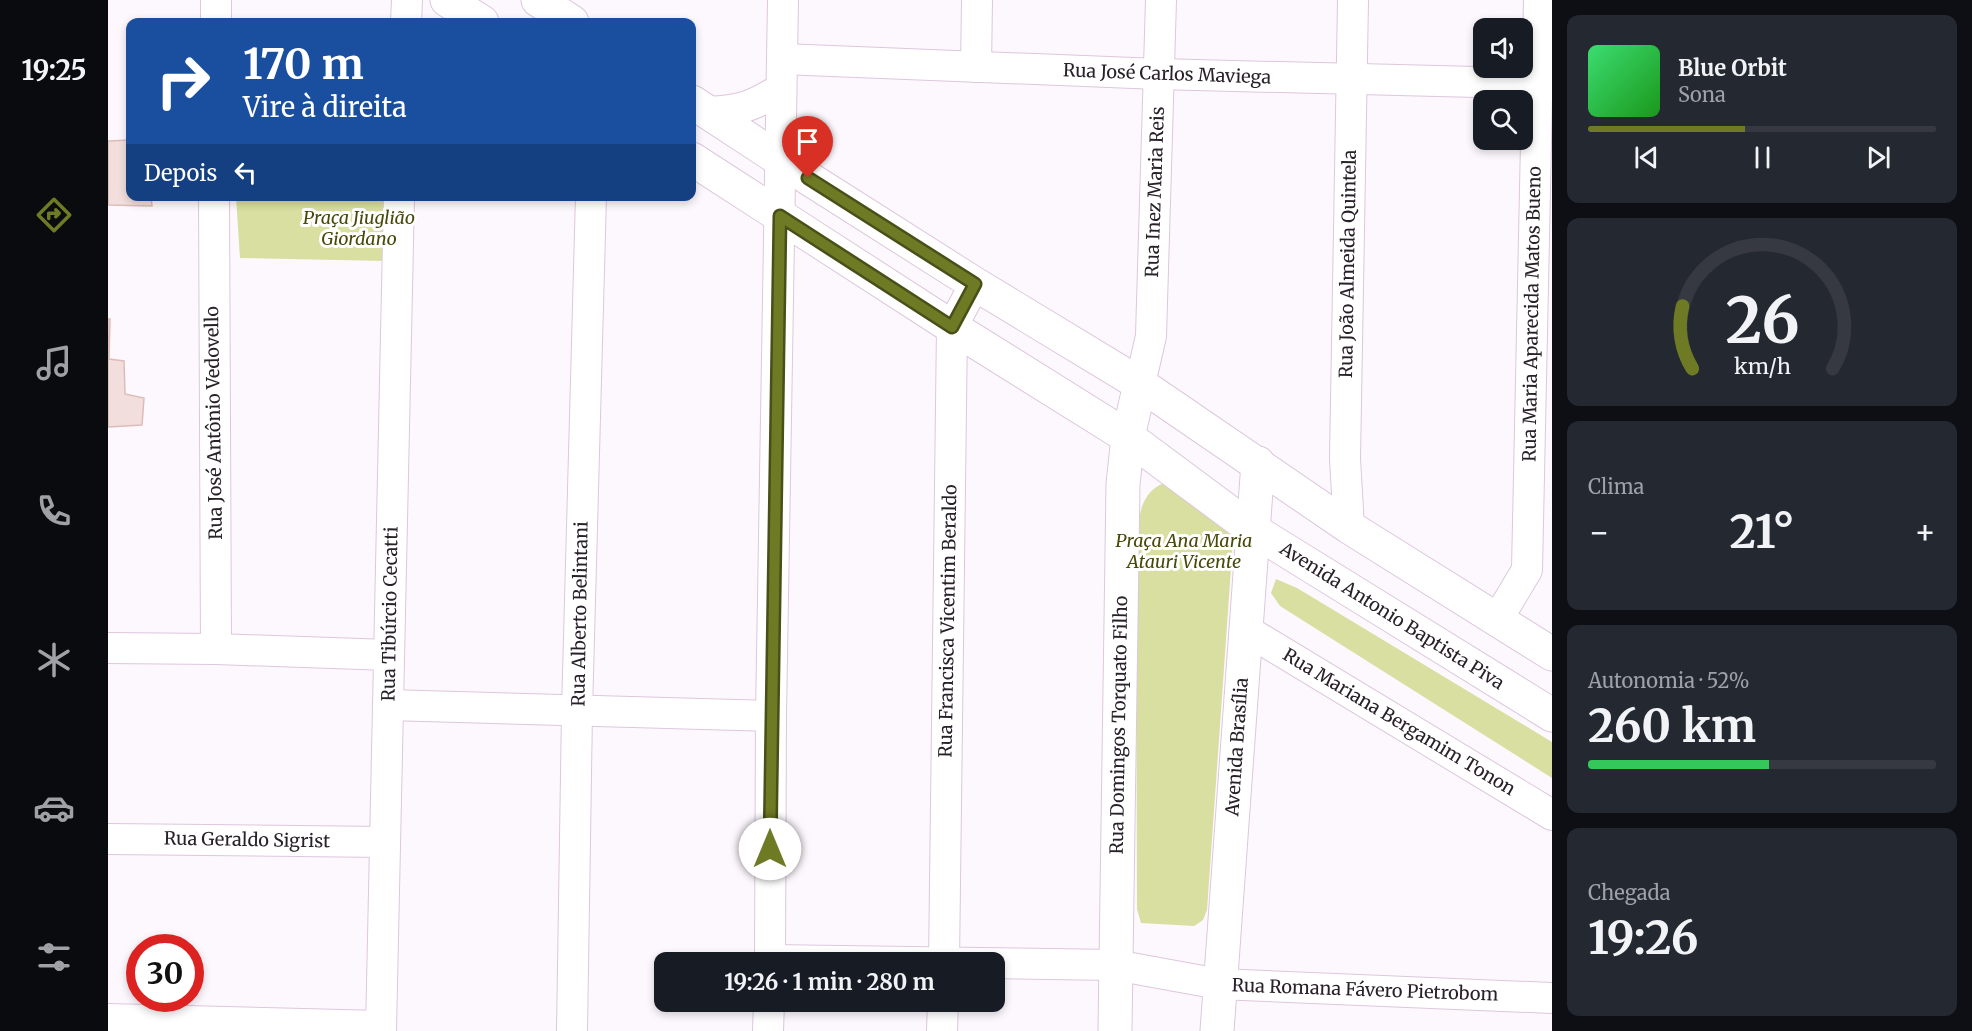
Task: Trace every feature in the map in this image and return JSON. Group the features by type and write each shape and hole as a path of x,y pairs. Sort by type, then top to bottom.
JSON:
{"main road":[{"path":"447,0 476,18"},
{"path":"538,0 566,18"},
{"path":"700,107 975,284 1140,384 1349,527 1552,654"},
{"name":"Avenida Antonio Baptista Piva","path":"696,162 952,327 1128,437 1253,530 1552,715"},
{"name":"Rua Domingos Torquato Filho","path":"1115,1031 1114,965 1124,484 1128,437 1140,384"},
{"name":"Avenida Brasília","path":"1217,1031 1258,463"}],"street":[{"path":"216,0 216,18"},
{"path":"406,18 407,0"},
{"path":"770,952 771,716 783,0"},
{"path":"976,67 977,0"},
{"name":"Rua Inez Maria Reis","path":"1140,384 1151,336 1161,0"},
{"name":"Rua João Almeida Quintela","path":"1349,527 1345,459 1353,0"},
{"name":"Rua Maria Aparecida Matos Bueno","path":"1497,620 1527,570 1544,84 1539,0"},
{"name":"Rua José Carlos Maviega","path":"782,59 1158,74 1544,84"},
{"path":"700,107 738,110 757,104 780,89"},
{"name":"Rua José Antônio Vedovello","path":"214,201 216,649"},
{"name":"Rua Tibúrcio Cecatti","path":"381,1029 399,201"},
{"name":"Rua Alberto Belintani","path":"572,1031 577,711 591,201"},
{"name":"Rua Francisca Vicentim Beraldo","path":"944,952 952,327 975,284"},
{"name":"Rua Mariana Bergamim Tonon","path":"1246,630 1552,815"},
{"path":"108,648 216,649 389,656"},
{"path":"388,705 771,716"},
{"name":"Rua Geraldo Sigrist","path":"108,839 385,842"},
{"name":"Rua Romana Fávero Pietrobom","path":"1005,963 1114,965 1219,984 1552,998"},
{"path":"768,1031 769,1012"},
{"path":"942,1031 943,1012"},
{"path":"108,1019 381,1029"}],"green space":[{"name":"Praça Jiuglião Giordano","path":"236,201 394,201 386,261 240,258"},
{"name":"Praça Ana Maria Atauri Vicente","path":"1172,481 1233,532 1207,910 1203,920 1194,926 1141,923 1137,909 1136,543 1140,513 1147,496 1161,484"},
{"path":"1276,579 1297,588 1552,742 1552,778 1280,606 1271,593"}],"building":[{"path":"126,140 126,201 152,201 152,206 108,205 108,141"},
{"path":"108,319 110,319 109,359 124,361 125,394 144,398 142,425 108,427"}],"route":[{"path":"770,849 780,216 952,327 975,284 808,178"}]}
